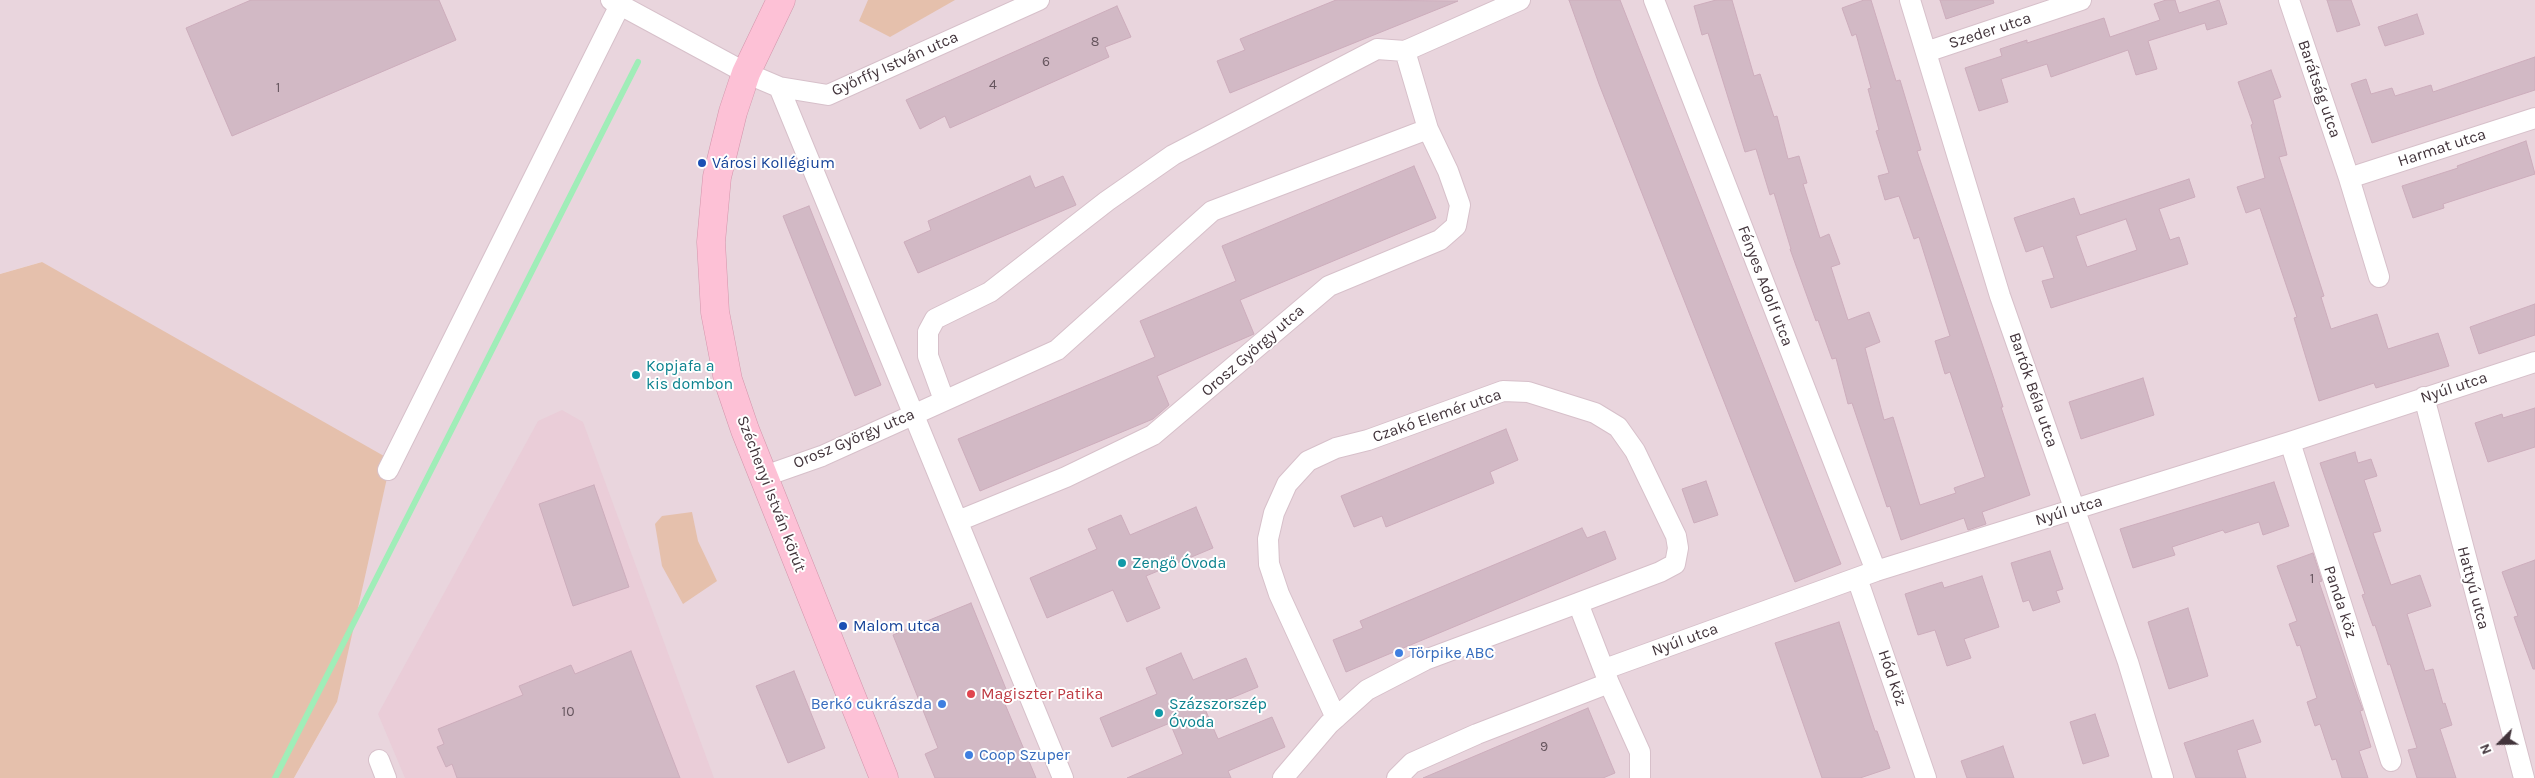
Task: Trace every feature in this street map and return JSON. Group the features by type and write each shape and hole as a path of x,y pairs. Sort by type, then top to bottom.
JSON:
{"street":[{"name":"Széchenyi István körút","path":"781,0 746,73 733,112 717,177 711,242 715,312 728,380 762,477 884,778"},
{"name":"Győrffy István utca","path":"616,2 746,73 779,87 828,96 1039,0"},
{"path":"944,400 928,356 928,332 935,319 990,292 1107,201 1173,155 1377,49 1405,51 1520,0"},
{"name":"Fényes Adolf utca","path":"1654,0 1876,571"},
{"name":"Bartók Béla utca","path":"1910,0 2000,296 2128,662 2163,778"},
{"name":"Szeder utca","path":"1926,52 2082,0"},
{"name":"Barátság utca","path":"2289,0 2349,178 2379,276"},
{"path":"388,470 616,2"},
{"name":"Orosz György utca","path":"958,521 1066,477 1153,435 1329,286 1440,240 1456,226 1460,205 1448,171 1428,129 1405,51"},
{"path":"779,87 1063,778"},
{"name":"Harmat utca","path":"2349,178 2535,118"},
{"name":"Orosz György utca","path":"762,477 822,456 1057,350 1212,211 1428,129"},
{"name":"Nyúl utca","path":"1607,676 1876,571 2290,442 2535,362"},
{"name":"Czakó Elemér utca","path":"1283,778 1336,718 1367,690 1425,660 1660,572 1675,564 1678,548 1676,536 1635,451 1618,428 1595,413 1528,392 1502,391 1368,440 1336,448 1308,461 1287,484 1274,513 1268,539 1269,564 1279,594 1336,718"},
{"name":"Hattyú utca","path":"2424,397 2524,778"},
{"name":"Panda köz","path":"2290,442 2391,761"},
{"name":"Hód köz","path":"1857,578 1926,778"},
{"path":"1578,603 1640,752 1640,778"},
{"path":"1397,778 1412,763 1607,676"}],"shaded area":[{"path":"0,0 2535,0 2535,778 294,778 337,702 42,262 0,274"},
{"path":"868,0 955,0 890,37 859,21"},
{"path":"42,262 391,460 337,702 294,778 0,778 0,274"},
{"path":"562,410 583,422 714,778 405,778 378,714 538,421"},
{"path":"692,512 698,541 717,581 683,604 662,566 655,524 662,516"}],"building":[{"path":"251,0 439,0 456,40 232,136 186,28"},
{"path":"1336,0 1458,1 1230,93 1217,61 1245,50 1240,39"},
{"path":"1569,0 1620,0 1841,564 1795,582 1599,84"},
{"path":"1716,0 1732,0 1754,76 1760,74 1774,117 1777,116 1788,159 1799,156 1807,183 1803,184 1820,238 1829,234 1840,264 1831,267 1848,320 1869,312 1880,342 1865,348 1884,420 1893,417 1920,505 1956,493 1954,488 1985,477 1950,372 1945,374 1935,341 1950,336 1919,237 1914,239 1899,196 1885,200 1878,176 1889,173 1876,131 1879,130 1868,89 1871,88 1856,34 1852,36 1842,8 1864,0 1871,0 1896,81 1900,80 1921,150 1917,151 1996,385 2003,407 2001,407 2030,495 1982,512 1986,524 1968,530 1964,518 1901,540 1890,506 1887,507 1852,403 1848,404 1836,358 1832,359 1818,320 1816,321 1790,249 1774,193 1770,195 1756,149 1745,152 1708,33 1702,35 1694,6"},
{"path":"1940,0 1993,0 1994,3 1946,19"},
{"path":"2166,0 2175,0 2179,13 2219,0 2227,24 2207,30 2205,23 2148,41 2157,69 2136,75 2128,50 2051,77 2047,64 2001,79 2008,102 1979,111 1965,68 2002,56 2000,49 2027,40 2027,43 2104,18 2110,37 2160,20 2154,4"},
{"path":"2327,0 2351,0 2360,25 2337,32"},
{"path":"1117,6 1131,37 1105,47 1109,57 950,128 945,116 920,129 906,100"},
{"path":"2417,14 2424,34 2385,46 2378,27"},
{"path":"2535,57 2535,90 2372,143 2351,84 2366,79 2371,94 2392,88 2395,96 2431,85 2433,92"},
{"path":"2271,70 2281,97 2273,100 2287,155 2279,157 2324,296 2321,297 2331,329 2377,314 2388,349 2438,333 2449,366 2376,388 2374,383 2319,401 2294,318 2297,317 2260,208 2246,213 2237,187 2265,178 2251,125 2253,124 2238,82"},
{"path":"2526,141 2535,174 2443,204 2444,208 2413,218 2402,186 2458,168 2457,166"},
{"path":"1414,166 1436,218 1240,300 1254,334 1157,376 1169,405 1153,419 980,491 958,439 1155,357 1140,321 1236,281 1222,246"},
{"path":"1030,176 1035,188 1063,176 1076,205 918,273 904,242 931,230 928,221"},
{"path":"2189,179 2195,197 2159,209 2170,240 2179,237 2188,264 2051,308 2042,281 2054,278 2043,246 2026,252 2014,218 2074,198 2080,215","holes":["2126,219 2137,250 2087,267 2076,236"]},
{"path":"809,206 881,385 855,396 783,216"},
{"path":"2535,304 2535,335 2479,354 2470,327"},
{"path":"2143,378 2154,415 2081,439 2069,402"},
{"path":"2535,408 2535,447 2488,462 2475,423 2502,414 2503,418"},
{"path":"1506,429 1518,460 1490,472 1494,483 1386,527 1382,516 1354,527 1341,496"},
{"path":"2355,452 2358,463 2371,459 2377,476 2364,480 2381,531 2373,533 2391,585 2420,575 2431,606 2407,614 2425,671 2433,669 2443,704 2445,703 2452,725 2440,729 2456,778 2417,778 2408,750 2417,748 2390,664 2388,665 2375,625 2373,626 2362,595 2365,594 2320,463"},
{"path":"1706,481 1718,515 1694,523 1682,489"},
{"path":"2274,482 2289,526 2263,535 2259,522 2225,533 2223,530 2172,547 2175,555 2133,568 2120,529"},
{"path":"594,485 629,587 573,606 539,504"},
{"name":"Zengő Óvoda","path":"1196,507 1213,548 1146,576 1160,608 1127,622 1113,590 1047,618 1030,578 1097,549 1088,529 1121,515 1130,535"},
{"path":"1582,528 1587,538 1605,531 1616,559 1346,672 1333,640 1363,628 1360,621"},
{"path":"2050,551 2063,589 2056,591 2060,602 2033,611 2029,600 2023,602 2011,563"},
{"path":"2313,553 2322,581 2319,582 2363,710 2360,711 2371,747 2359,751 2368,778 2342,778 2336,759 2332,760 2320,724 2315,726 2307,702 2317,698 2300,645 2297,646 2289,624 2297,621 2277,566"},
{"path":"2535,560 2535,669 2533,669 2514,617 2518,616 2502,572"},
{"path":"1982,576 1999,627 1964,639 1971,658 1947,666 1935,630 1918,635 1905,594 1942,582 1944,588"},
{"path":"971,603 1008,694 1002,697 1036,778 935,778 925,754 938,748 893,635"},
{"path":"2188,608 2208,676 2169,689 2148,622"},
{"path":"1839,622 1875,731 1877,731 1890,768 1860,778 1822,778 1775,643"},
{"path":"631,651 680,778 457,778 452,764 446,767 437,747 444,744 438,729 523,695 519,686 571,665 575,674"},
{"name":"Százszorszép Óvoda","path":"1181,653 1193,680 1246,658 1258,687 1205,709 1218,739 1272,717 1285,747 1228,771 1231,778 1127,778 1183,754 1170,723 1112,747 1100,718 1157,694 1146,668"},
{"path":"794,671 825,748 788,763 756,686"},
{"path":"1588,708 1615,773 1603,778 1423,778"},
{"path":"2095,714 2109,756 2083,764 2070,722"},
{"path":"2253,720 2261,742 2237,750 2246,778 2196,778 2184,743"},
{"path":"2003,746 2014,778 1967,778 1961,761"}],"waterway":[{"path":"275,778 638,62"}],"place":[{"name":"Városi Kollégium","path":"702,163"},
{"name":"Kopjafa a kis dombon","path":"636,375"},
{"name":"Zengő Óvoda","path":"1122,563"},
{"name":"Malom utca","path":"843,626"},
{"name":"Törpike ABC","path":"1399,653"},
{"name":"Magiszter Patika","path":"971,694"},
{"name":"Berkó cukrászda","path":"942,704"},
{"name":"Százszorszép Óvoda","path":"1159,713"},
{"name":"Coop Szuper","path":"969,755"}]}
